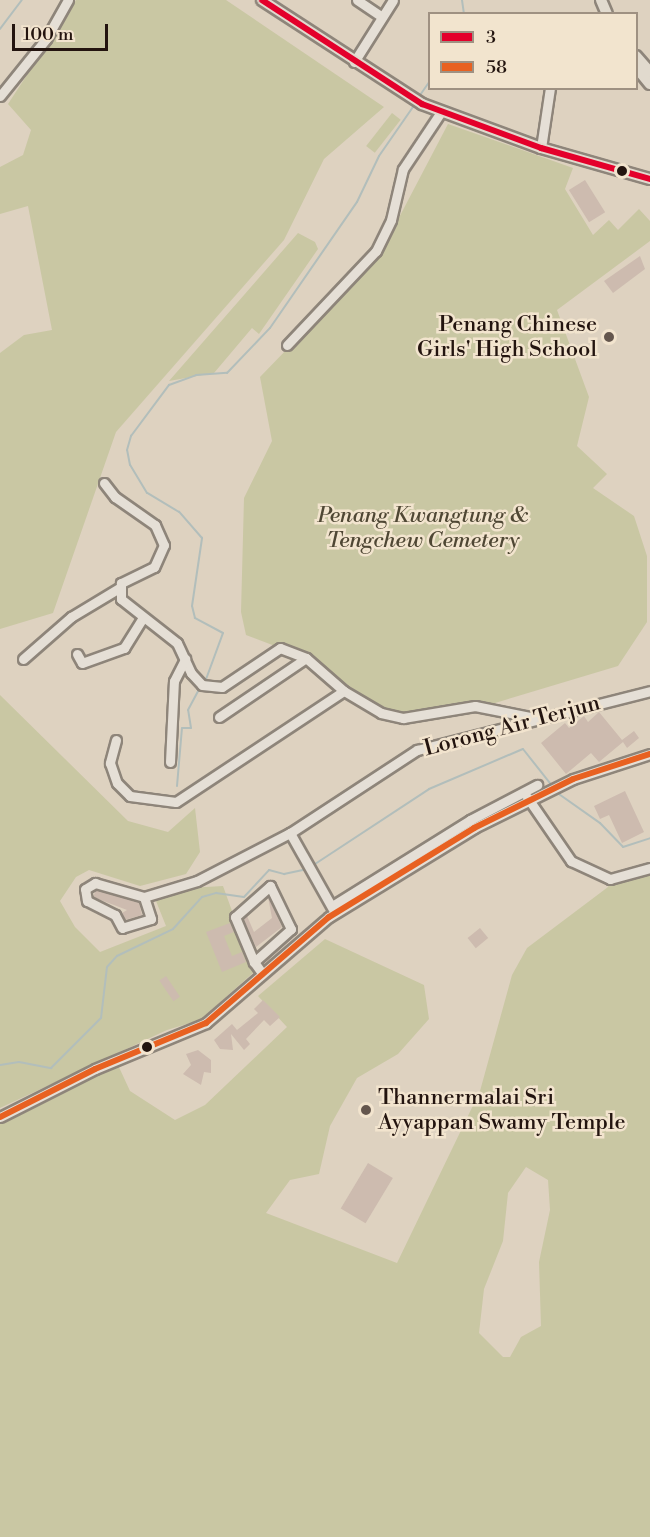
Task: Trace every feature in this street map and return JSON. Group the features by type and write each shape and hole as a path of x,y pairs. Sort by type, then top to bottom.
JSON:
{"main road":[{"path":"262,0 417,101 541,148 650,179"},
{"path":"638,58 650,72"},
{"path":"638,69 650,84"},
{"path":"635,176 650,171"}],"street":[{"path":"0,96 46,39 68,0"},
{"path":"357,0 382,17"},
{"path":"354,62 393,0"},
{"path":"541,148 550,90"},
{"path":"287,345 376,251 391,220 403,170 441,112"},
{"path":"23,659 71,617 108,598 129,576 154,567 164,545 155,525 115,497 104,483"},
{"path":"119,588 121,599"},
{"path":"108,598 121,599 177,643 200,684 222,687 280,648 306,658 344,691 381,712 403,718 475,706 535,718"},
{"path":"76,654 82,663 124,648 143,617"},
{"path":"219,717 306,658"},
{"path":"170,762 174,681 184,659"},
{"path":"116,740 110,763 117,783 130,796 176,802 344,691"},
{"name":"Lorong Air Terjun","path":"144,897 197,881 290,833 417,750 535,718 650,691"},
{"path":"526,796 550,790 561,784 650,754"},
{"path":"0,1118 95,1069 206,1023 334,909 526,796 537,785"},
{"path":"526,796 571,861 610,879 650,868"},
{"path":"290,833 334,909"},
{"path":"95,883 144,897 152,917 127,930 115,915 88,904 85,894 87,886 95,883"},
{"path":"254,963 291,930 270,886 234,919 254,963 262,973"}],"green space":[{"path":"76,0 226,0 384,107 324,159 284,240 116,432 53,613 0,629 0,353 24,335 52,330 28,206 0,214 0,167 23,155 31,130 8,104"},
{"path":"392,113 401,120 375,153 366,146"},
{"name":"Penang Kwangtung & Tengchew Cemetery","path":"448,124 573,168 565,189 593,235 609,220 618,230 639,209 650,221 650,241 557,310 589,397 577,446 607,474 593,488 634,516 647,556 647,622 618,666 495,703 414,716 385,715 348,695 309,659 246,635 241,612 244,498 272,441 260,377 381,252"},
{"path":"298,233 315,242 318,249 259,334 252,328 214,373 169,381"},
{"path":"0,695 128,821 168,832 195,808 200,852 186,874 140,886 89,870 76,877 60,901 75,927 100,952 166,926 154,896 189,888 223,886 254,972 200,1020 167,1030 0,1108"},
{"path":"650,862 650,1537 0,1537 0,1123 118,1065 130,1091 175,1120 205,1105 287,1027 258,996 325,939 424,985 429,1019 398,1054 357,1078 330,1126 319,1174 290,1180 266,1213 397,1263 480,1091 512,975 527,948 608,887 611,873","holes":["526,1167 548,1180 550,1210 539,1262 541,1326 521,1337 510,1357 503,1357 479,1333 484,1289 503,1241 508,1193"]}],"building":[{"path":"585,180 605,212 589,222 569,190"},
{"path":"640,256 645,269 613,293 604,281"},
{"path":"599,712 622,740 634,731 639,738 627,748 623,742 599,762 591,753 566,774 541,743 565,723 569,728 584,716 588,722"},
{"path":"625,791 644,832 622,843 609,815 600,819 594,806"},
{"path":"96,890 139,903 142,915 125,920 122,913 127,910 93,897"},
{"path":"268,897 282,927 256,947 243,919 247,916 254,932 272,918"},
{"path":"230,923 234,932 224,936 232,956 242,952 246,962 222,972 206,932"},
{"path":"480,928 488,938 476,948 468,938"},
{"path":"166,976 180,997 173,1001 159,980"},
{"path":"263,1000 280,1017 270,1026 264,1020 246,1039 250,1044 244,1050 231,1034 233,1050 220,1049 214,1040 232,1024 237,1030 258,1013 254,1009"},
{"path":"198,1050 211,1060 211,1073 204,1072 201,1085 183,1074 191,1065 186,1054"},
{"path":"368,1163 393,1178 366,1223 341,1208"}],"waterway":[{"path":"0,29 22,0"},
{"path":"462,0 464,12"},
{"path":"418,98 428,84"},
{"path":"205,682 223,633 195,618 192,606 202,538 179,512 147,493 130,465 127,450 131,436 169,385 196,375 227,373 270,328 357,202 379,156 415,104"},
{"path":"177,786 182,728 191,728 188,710 201,686"},
{"path":"312,866 429,789 523,749 553,787"},
{"path":"556,792 600,823 623,847 650,838"},
{"path":"0,1065 19,1062 51,1068 101,1018 107,967 117,956 173,929 202,897 216,893 244,897 269,870 284,874 307,869"}],"transit line":[{"name":"3","path":"262,0 422,104 541,148 650,179"},
{"name":"58","path":"0,1117 95,1069 206,1023 329,917 474,828 573,779 650,754"}],"place":[{"name":"Penang Chinese Girls' High School","path":"609,337"},
{"name":"Thannermalai Sri Ayyappan Swamy Temple","path":"366,1110"}]}
